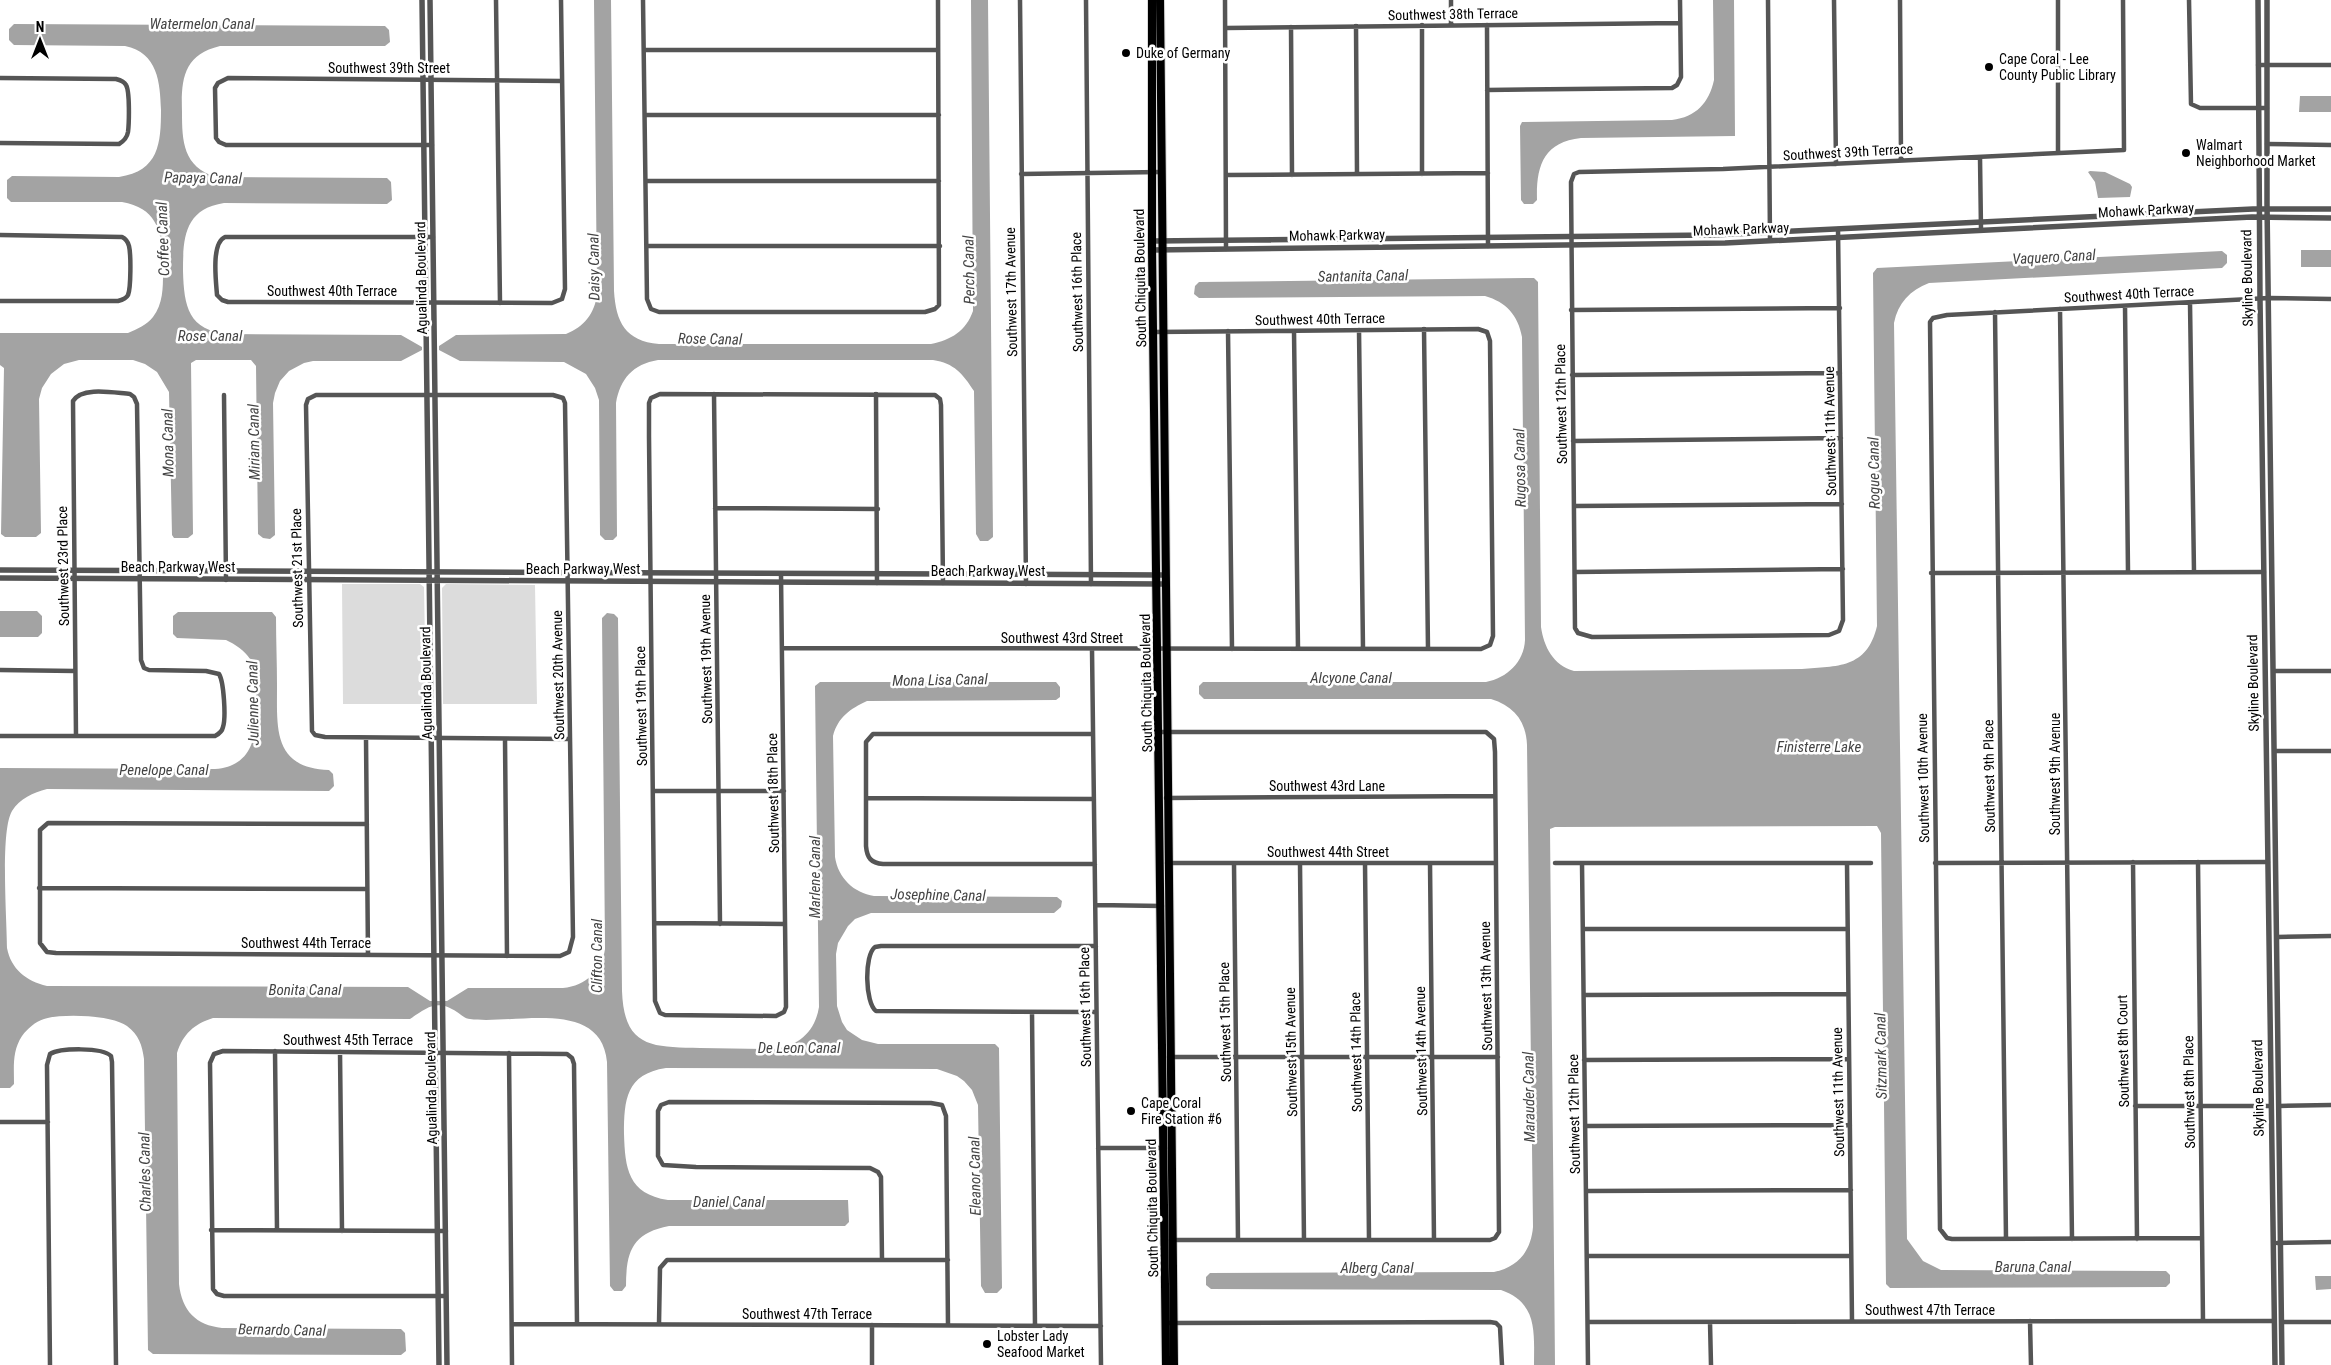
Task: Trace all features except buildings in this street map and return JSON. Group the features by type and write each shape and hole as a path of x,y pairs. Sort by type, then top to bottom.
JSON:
{"main road":[{"name":"South Chiquita Boulevard","path":"1152,0 1153,332 1161,580 1163,732 1160,798 1165,863"},
{"name":"South Chiquita Boulevard","path":"1160,0 1161,580"},
{"name":"South Chiquita Boulevard","path":"1163,732 1168,798 1165,906 1168,1148 1173,1240 1174,1365"},
{"name":"South Chiquita Boulevard","path":"1166,1365 1165,1240 1168,1148"}],"street":[{"name":"Agualinda Boulevard","path":"422,0 439,1365"},
{"name":"Agualinda Boulevard","path":"430,0 447,1365"},
{"path":"496,0 500,303"},
{"path":"561,0 562,81"},
{"path":"643,0 647,299 651,309 660,312 925,312 935,310 939,305 940,246 938,0"},
{"name":"Southwest 17th Avenue","path":"1020,0 1026,584"},
{"name":"Southwest 16th Place","path":"1086,0 1091,584"},
{"path":"1225,0 1226,249"},
{"path":"1451,0 1451,25"},
{"path":"1487,90 1667,88 1676,85 1681,77 1680,0"},
{"path":"1768,0 1770,240"},
{"path":"1834,0 1836,164"},
{"path":"1900,0 1901,160"},
{"path":"2058,0 2058,153"},
{"name":"Southwest 39th Terrace","path":"1574,174 1578,172 1770,167 2124,150 2123,0"},
{"path":"2189,0 2191,104 2200,108 2267,108"},
{"name":"Skyline Boulevard","path":"2258,0 2270,1106 2275,1365"},
{"name":"Skyline Boulevard","path":"2267,0 2267,144 2282,1365"},
{"name":"Southwest 38th Terrace","path":"1226,28 1680,23"},
{"path":"1487,25 1488,246"},
{"path":"1356,26 1357,174"},
{"path":"1422,26 1422,174"},
{"path":"1291,27 1292,175"},
{"path":"644,50 938,50"},
{"path":"2258,65 2331,64"},
{"path":"0,78 116,78 122,81 128,89 128,133 124,141 119,144 0,143"},
{"name":"Southwest 39th Street","path":"424,145 226,145 219,142 214,131 214,94 218,83 228,78 562,81"},
{"name":"Southwest 40th Terrace","path":"425,237 238,236 220,239 216,247 217,295 222,300 228,302 552,303 562,299 565,290 562,81"},
{"path":"645,115 939,115"},
{"path":"2267,144 2331,145"},
{"path":"424,145 432,145"},
{"path":"1980,157 1981,230"},
{"path":"1021,174 1161,172"},
{"path":"1226,175 1488,173"},
{"name":"Southwest 12th Place","path":"1574,174 1571,182 1570,245 1575,628 1578,634"},
{"path":"646,181 939,180"},
{"name":"Mohawk Parkway","path":"1152,241 1712,235 2259,208 2331,209"},
{"name":"Mohawk Parkway","path":"1152,250 1570,245 1770,240 2259,217 2331,218"},
{"name":"Southwest 11th Avenue","path":"1578,634 1592,638 1829,635 1839,631 1843,620 1843,569 1838,228"},
{"path":"0,235 122,237 130,247 129,294 125,299 118,301 0,300"},
{"path":"425,237 433,237"},
{"path":"647,246 940,246"},
{"name":"Southwest 40th Terrace","path":"1930,322 1933,318 1947,315 1995,312 2260,298 2331,299"},
{"path":"2190,303 2194,572"},
{"path":"2125,306 2128,572"},
{"path":"1571,310 1840,308"},
{"name":"Southwest 9th Avenue","path":"2060,309 2072,1239"},
{"name":"Southwest 9th Place","path":"1995,312 2006,1239"},
{"name":"Southwest 10th Avenue","path":"1930,322 1931,573 1939,1212 1942,1234 1947,1238 2006,1239"},
{"path":"1424,329 1428,649"},
{"name":"Southwest 40th Terrace","path":"1153,332 1424,329 1478,329 1487,332 1490,342 1493,636 1490,646"},
{"path":"1359,330 1363,649"},
{"path":"1228,331 1232,649"},
{"path":"1294,331 1298,649"},
{"path":"1572,376 1840,373"},
{"name":"Southwest 23rd Place","path":"76,736 72,414 73,401 83,393 130,394 134,397 137,404 140,571"},
{"name":"Southwest 21st Place","path":"366,738 325,738 315,735 310,726 306,405 308,399 316,395 327,394 427,394"},
{"path":"427,394 435,394"},
{"name":"Southwest 20th Avenue","path":"435,394 553,395 563,398 566,408 573,937 569,952"},
{"name":"Southwest 19th Place","path":"714,394 660,394 651,398 649,408 655,1000 660,1013 670,1016 776,1016 784,1012"},
{"path":"714,394 930,394 940,399 943,583"},
{"name":"Southwest 19th Avenue","path":"714,394 720,924"},
{"path":"876,394 878,583"},
{"path":"224,395 226,580"},
{"path":"1573,441 1841,438"},
{"path":"1574,506 1842,504"},
{"path":"715,508 878,509"},
{"path":"1574,572 1843,569"},
{"name":"Beach Parkway West","path":"0,570 1026,575 1161,580"},
{"path":"0,736 215,736 220,734 223,727 223,684 219,674 206,671 154,671 144,668 141,660 140,571"},
{"path":"1931,573 2272,572"},
{"name":"Southwest 18th Place","path":"781,574 787,1002 784,1012"},
{"name":"Beach Parkway West","path":"0,578 1026,584 1091,584 1161,580"},
{"name":"Southwest 43rd Street","path":"782,648 1162,650 1481,649 1490,646"},
{"name":"Southwest 16th Place","path":"1092,649 1101,1365"},
{"path":"0,670 75,671"},
{"path":"2265,671 2331,670"},
{"name":"Southwest 13th Avenue","path":"1163,732 1438,731 1486,732 1490,734 1494,744 1500,1227 1495,1238 1434,1240"},
{"path":"1093,734 878,733 868,737 866,751 866,798 867,852 871,861 883,864 1095,864"},
{"path":"368,955 366,738 570,739"},
{"path":"505,739 507,956"},
{"path":"2266,751 2331,751"},
{"path":"653,791 784,791"},
{"name":"Southwest 43rd Lane","path":"1160,798 1495,796"},
{"path":"866,798 1094,799"},
{"path":"367,824 56,822 42,826 40,830 39,888 367,890"},
{"path":"1935,862 2276,862"},
{"name":"Southwest 8th Court","path":"2132,862 2137,1239"},
{"name":"Southwest 8th Place","path":"2198,862 2203,1321"},
{"name":"Southwest 44th Street","path":"1165,863 1495,863"},
{"name":"Southwest 14th Place","path":"1365,863 1369,1240"},
{"name":"Southwest 14th Avenue","path":"1430,863 1434,1240"},
{"path":"1555,863 1871,863"},
{"name":"Southwest 12th Place","path":"1582,863 1588,1365"},
{"name":"Southwest 11th Avenue","path":"1847,863 1852,1321"},
{"name":"Southwest 15th Place","path":"1234,864 1238,1240"},
{"name":"Southwest 15th Avenue","path":"1300,864 1304,1240"},
{"name":"Southwest 44th Terrace","path":"39,888 40,943 47,952 56,954 560,956 569,952"},
{"path":"1096,905 1165,906"},
{"path":"655,924 785,924"},
{"path":"1583,929 1848,929"},
{"path":"2268,937 2331,936"},
{"path":"1096,946 881,946 871,950 868,955 869,1002 872,1008 876,1010 1096,1012"},
{"path":"1584,995 1848,994"},
{"path":"1032,1012 1035,1326"},
{"path":"50,1365 47,1065 50,1054 56,1050 102,1050 111,1056 112,1062 116,1365"},
{"name":"Southwest 45th Terrace","path":"212,1230 210,1064 214,1054 223,1051 560,1053 572,1058 575,1076 577,1323"},
{"path":"275,1051 277,1230"},
{"path":"340,1052 342,1231"},
{"path":"509,1053 512,1365"},
{"path":"1167,1056 1498,1057"},
{"path":"1584,1060 1849,1060"},
{"path":"882,1260 881,1177 878,1172 870,1168 696,1167 664,1165 658,1156 658,1110 669,1102 931,1103 942,1105 946,1116 948,1326"},
{"path":"2135,1106 2331,1105"},
{"path":"0,1122 48,1122"},
{"path":"1585,1126 1850,1125"},
{"path":"1098,1148 1168,1148"},
{"path":"1586,1191 1851,1190"},
{"path":"446,1231 212,1230 213,1289 217,1294 224,1296 446,1296"},
{"path":"2006,1239 2202,1238"},
{"path":"1165,1240 1434,1240"},
{"path":"2272,1243 2331,1242"},
{"path":"1587,1256 1851,1256"},
{"path":"659,1324 659,1274 663,1263 672,1259 948,1260"},
{"path":"2273,1270 2276,1286 2276,1312 2282,1322 2331,1322"},
{"path":"2030,1321 2031,1365"},
{"path":"2273,1321 2279,1328 2282,1357"},
{"name":"Southwest 47th Terrace","path":"1588,1322 2273,1321"},
{"path":"1166,1323 1490,1322 1496,1324 1501,1334 1502,1365"},
{"path":"1710,1322 1710,1365"},
{"name":"Southwest 47th Terrace","path":"512,1324 1101,1326"},
{"path":"872,1326 872,1365"}],"shaded area":[{"path":"342,584 420,584 424,587 426,704 343,704"},
{"path":"446,584 535,585 537,704 443,704 442,588"}],"water":[{"path":"594,0 611,0 614,291 617,312 624,328 638,339 659,344 931,344 957,334 966,324 973,311 971,0 988,0 993,537 988,541 980,541 976,534 974,391 957,370 940,361 658,360 641,365 624,380 616,403 617,536 613,540 605,540 600,535 599,400 595,388 586,374 564,362 460,361 439,350 439,346 456,335 566,334 583,323 594,307 597,294"},
{"path":"1713,0 1734,0 1735,136 1581,138 1568,140 1550,151 1544,158 1538,177 1537,200 1533,204 1524,204 1521,200 1520,126 1522,122 1672,120 1688,116 1700,108 1709,96 1714,80"},
{"path":"14,24 385,26 389,30 390,42 385,46 220,46 208,50 191,62 184,79 182,89 182,123 184,143 191,160 205,173 216,177 387,178 391,182 392,200 387,204 224,203 211,206 201,212 188,227 183,259 187,306 197,322 215,332 229,334 401,335 422,347 422,350 401,361 313,361 304,363 289,371 280,381 273,403 275,535 270,539 263,538 258,534 256,366 251,360 196,360 191,363 193,534 188,538 174,538 172,535 169,392 157,372 145,364 133,360 79,360 64,364 51,374 42,388 39,399 41,533 36,537 5,537 1,534 4,368 0,365 0,333 128,333 151,320 161,301 163,284 162,249 158,228 146,211 122,202 11,202 7,198 7,180 12,176 119,177 132,174 150,162 158,144 161,110 158,79 151,62 136,50 125,46 14,45 9,40 9,29"},
{"path":"2300,96 2331,96 2331,112 2299,112"},
{"path":"2088,172 2105,172 2130,184 2132,187 2130,197 2098,198 2095,182"},
{"path":"2301,250 2331,250 2331,267 2301,267"},
{"name":"Finisterre Lake","path":"2222,251 2227,255 2227,263 2222,268 1929,283 1916,289 1906,298 1898,309 1894,323 1907,1239 1923,1261 1941,1270 2166,1271 2170,1275 2170,1283 2166,1287 1890,1288 1886,1284 1881,833 1877,826 1555,827 1550,829 1555,1365 1534,1365 1533,1330 1528,1311 1513,1296 1501,1290 1211,1289 1206,1285 1206,1277 1210,1273 1494,1272 1510,1266 1522,1257 1532,1236 1533,1227 1527,745 1521,722 1512,710 1491,699 1204,699 1199,694 1199,686 1203,682 1486,682 1501,677 1513,668 1524,648 1525,640 1522,337 1520,329 1510,310 1499,302 1485,296 1199,298 1194,294 1195,286 1199,282 1534,278 1538,282 1541,627 1544,641 1555,660 1574,671 1802,669 1838,665 1858,658 1872,640 1877,626 1873,273 1877,268"},
{"path":"0,611 37,611 42,616 42,633 38,637 0,637"},
{"path":"178,612 272,612 276,617 277,717 282,743 288,754 297,762 311,768 329,770 333,774 334,786 329,791 47,789 23,799 12,811 8,821 6,837 7,948 16,968 26,977 39,984 47,986 408,987 430,1001 447,1001 468,988 563,988 571,987 586,980 592,976 600,964 605,949 602,618 607,613 614,614 618,618 622,991 628,1024 635,1034 655,1045 683,1048 781,1048 804,1037 814,1024 819,1007 815,686 820,682 1056,682 1060,687 1060,697 1056,700 867,701 845,714 835,729 833,736 835,857 843,878 854,888 874,896 1057,897 1062,901 1061,907 1054,913 871,913 855,919 848,926 838,943 836,954 837,1006 842,1022 847,1030 862,1040 878,1044 995,1044 999,1048 1002,1288 997,1293 985,1293 981,1286 978,1105 972,1090 964,1081 957,1076 937,1069 666,1068 643,1076 630,1090 625,1110 624,1134 626,1158 631,1178 644,1192 668,1200 848,1200 849,1222 845,1226 669,1226 657,1229 639,1239 634,1246 628,1263 626,1286 622,1291 614,1291 610,1286 607,1062 601,1042 589,1029 573,1021 553,1018 468,1019 450,1008 438,1005 428,1008 410,1019 213,1018 200,1023 190,1031 182,1040 177,1053 179,1284 183,1302 187,1309 205,1324 222,1328 401,1329 405,1333 406,1351 401,1355 153,1354 148,1350 144,1059 137,1037 127,1026 110,1019 87,1016 62,1016 44,1019 29,1028 19,1042 14,1059 14,1084 10,1088 0,1088 0,768 215,769 229,766 239,761 247,753 255,733 256,682 253,663 243,651 226,640 177,638 173,634 173,616"},
{"path":"2315,1276 2331,1276 2331,1289 2316,1290"}],"place":[{"name":"Duke of Germany","path":"1126,53"},
{"name":"Cape Coral - Lee County Public Library","path":"1989,67"},
{"name":"Walmart Neighborhood Market","path":"2186,153"},
{"name":"Cape Coral Fire Station #6","path":"1131,1111"},
{"name":"Lobster Lady Seafood Market","path":"987,1344"}],"water label":[{"name":"Watermelon Canal","path":"202,24"},
{"name":"Papaya Canal","path":"203,178"},
{"name":"Coffee Canal","path":"163,239"},
{"name":"Vaquero Canal","path":"2054,257"},
{"name":"Daisy Canal","path":"594,267"},
{"name":"Perch Canal","path":"969,270"},
{"name":"Santanita Canal","path":"1363,276"},
{"name":"Rose Canal","path":"210,336"},
{"name":"Rose Canal","path":"710,339"},
{"name":"Miriam Canal","path":"254,442"},
{"name":"Mona Canal","path":"168,443"},
{"name":"Rugosa Canal","path":"1520,468"},
{"name":"Rogue Canal","path":"1874,473"},
{"name":"Alcyone Canal","path":"1351,678"},
{"name":"Mona Lisa Canal","path":"940,680"},
{"name":"Julienne Canal","path":"253,703"},
{"name":"Penelope Canal","path":"164,770"},
{"name":"Marlene Canal","path":"815,877"},
{"name":"Josephine Canal","path":"938,895"},
{"name":"Clifton Canal","path":"597,956"},
{"name":"Bonita Canal","path":"305,990"},
{"name":"De Leon Canal","path":"799,1048"},
{"name":"Sitzmark Canal","path":"1881,1056"},
{"name":"Marauder Canal","path":"1529,1097"},
{"name":"Charles Canal","path":"145,1172"},
{"name":"Eleanor Canal","path":"975,1176"},
{"name":"Daniel Canal","path":"729,1202"},
{"name":"Baruna Canal","path":"2033,1267"},
{"name":"Alberg Canal","path":"1377,1268"},
{"name":"Bernardo Canal","path":"282,1330"}]}
